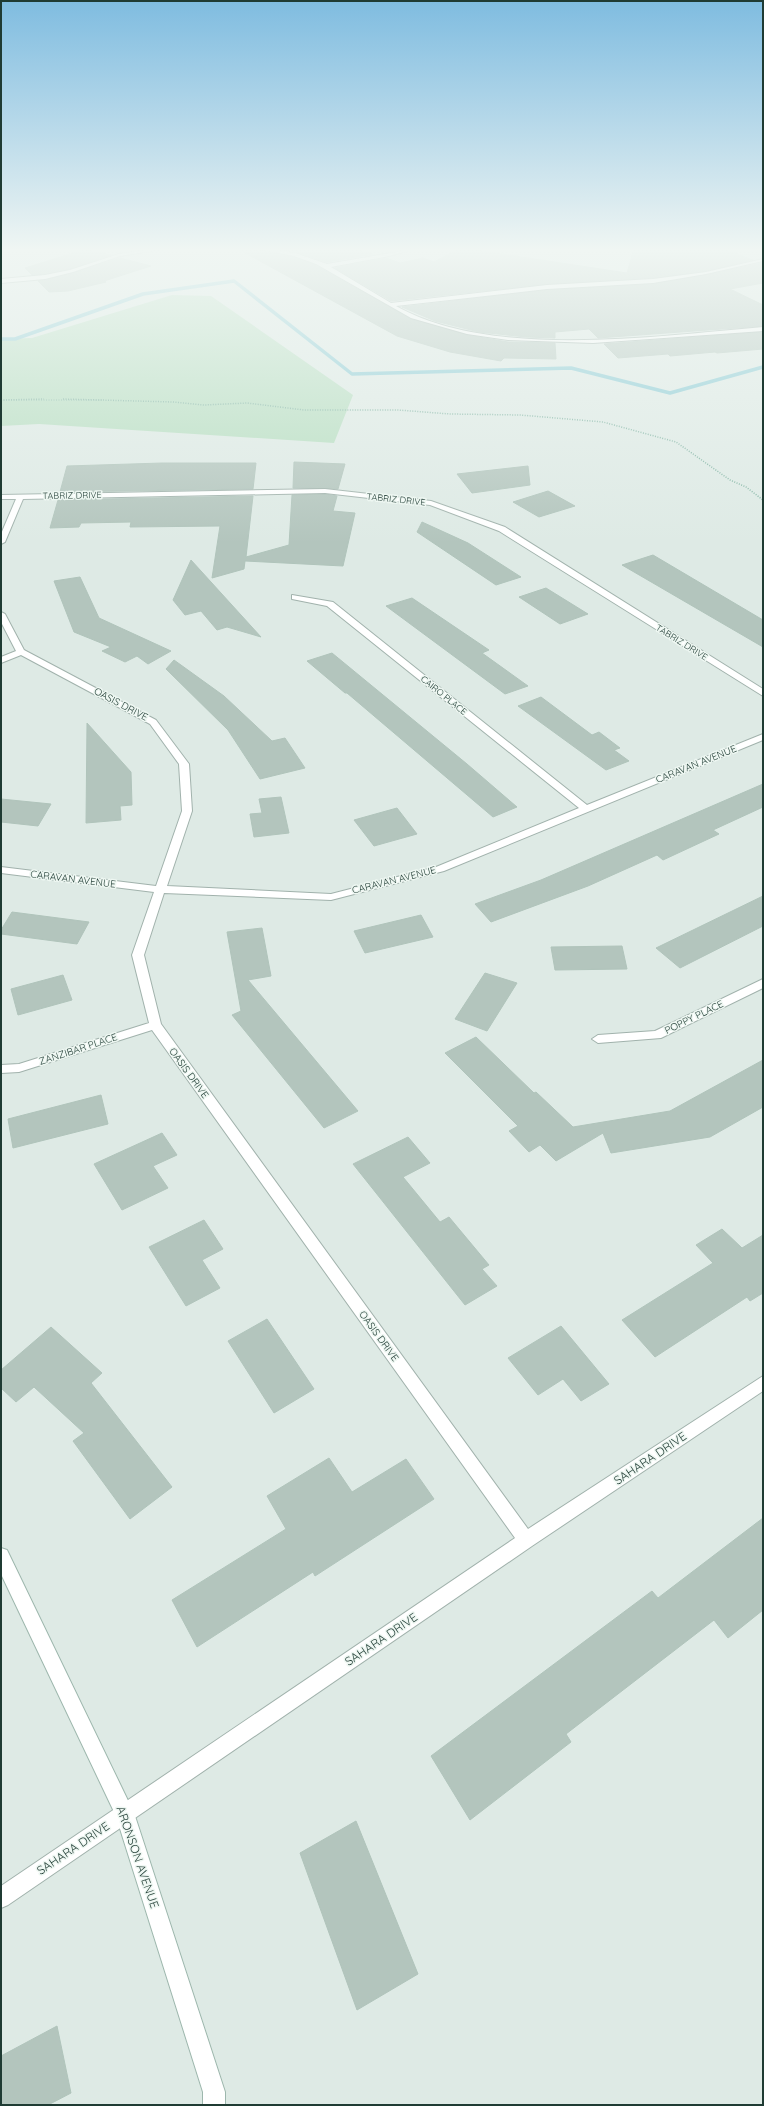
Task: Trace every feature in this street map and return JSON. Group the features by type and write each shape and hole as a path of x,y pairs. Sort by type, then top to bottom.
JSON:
{"street":[{"name":"TABRIZ DRIVE","path":"1,496 325,491 431,503 502,529 763,693"},
{"path":"1,542 21,496"},
{"name":"CAIRO PLACE","path":"295,597 330,604 586,809"},
{"path":"1,614 21,652 1,660"},
{"name":"OASIS DRIVE","path":"21,652 153,722 184,764 187,811 138,955 155,1025 526,1540"},
{"name":"CARAVAN AVENUE","path":"1,870 160,889 330,896 440,869 763,737"},
{"name":"POPPY PLACE","path":"598,1039 657,1036 763,983"},
{"name":"ZANZIBAR PLACE","path":"1,1069 19,1068 155,1025"},
{"name":"SAHARA DRIVE","path":"1,1898 526,1540 763,1383"},
{"name":"ARONSON AVENUE","path":"1,1556 125,1813 214,2092 214,2105"}],"path":[{"path":"1,400 55,399 173,402 204,405 246,403 304,410 398,410 450,414 520,415 603,422 676,442 730,480 746,488 763,500"}],"green space":[{"path":"1,347 285,347 353,395 334,443 39,424 1,426"}],"building":[{"path":"434,347 555,347 556,359 504,358 501,361 450,352"},
{"path":"607,347 763,347 763,349 717,353 670,356 668,354 618,358"},
{"path":"294,462 345,464 338,489 293,488"},
{"path":"162,463 256,463 253,489 60,492 67,466"},
{"path":"528,466 530,485 472,493 457,474"},
{"path":"548,491 575,506 539,517 513,502"},
{"path":"325,494 337,496 333,511 355,513 343,566 245,561 244,569 212,578 220,526 130,527 131,522 81,523 79,527 50,528 58,500 253,496 246,557 289,545 292,495"},
{"path":"422,522 468,543 521,577 496,585 417,532"},
{"path":"653,555 763,620 763,647 622,565"},
{"path":"191,560 261,637 227,627 217,630 201,611 185,615 173,600"},
{"path":"80,577 99,618 171,651 148,664 137,656 125,662 102,651 111,647 74,632 54,581"},
{"path":"546,588 588,614 560,624 519,597"},
{"path":"412,598 489,650 482,653 528,686 505,694 386,606"},
{"path":"332,653 517,807 493,817 307,661"},
{"path":"174,660 224,696 272,741 285,738 305,768 260,779 228,730 166,669"},
{"path":"541,697 592,735 599,732 620,748 614,750 629,761 606,770 518,706"},
{"path":"87,723 131,772 132,805 120,806 121,820 86,823"},
{"path":"763,784 763,807 713,830 719,834 663,860 657,855 588,886 491,922 475,904 541,880"},
{"path":"281,797 289,833 254,837 250,814 262,813 259,799"},
{"path":"1,799 51,804 38,826 1,822"},
{"path":"397,808 417,834 374,846 354,820"},
{"path":"763,896 763,926 680,968 656,948"},
{"path":"12,912 89,922 77,944 1,934 1,930"},
{"path":"421,915 433,937 365,953 354,931"},
{"path":"262,928 271,976 248,980 358,1111 324,1128 232,1015 241,1011 227,932"},
{"path":"622,946 627,969 555,970 551,947"},
{"path":"485,973 517,983 487,1031 455,1019"},
{"path":"63,975 72,1000 18,1015 11,989"},
{"path":"476,1037 534,1093 536,1092 573,1127 670,1111 763,1060 763,1107 710,1137 611,1153 603,1133 556,1161 540,1145 529,1152 509,1131 518,1126 445,1053"},
{"path":"101,1095 108,1124 13,1148 8,1119"},
{"path":"162,1133 177,1155 153,1166 168,1188 122,1210 94,1164"},
{"path":"408,1137 430,1163 403,1177 440,1222 449,1217 489,1265 482,1269 497,1286 465,1305 353,1164"},
{"path":"204,1220 223,1249 202,1260 220,1288 186,1306 149,1247"},
{"path":"722,1229 742,1248 763,1235 763,1293 750,1301 747,1297 655,1357 622,1320 713,1263 696,1245"},
{"path":"267,1319 314,1389 274,1413 228,1341"},
{"path":"561,1326 609,1384 581,1401 563,1379 538,1395 508,1358"},
{"path":"51,1327 102,1373 91,1383 172,1487 130,1519 73,1441 84,1433 34,1387 16,1402 1,1388 1,1370"},
{"path":"329,1458 352,1492 406,1459 434,1499 315,1576 313,1572 197,1647 172,1600 286,1529 267,1496"},
{"path":"763,1518 763,1610 728,1638 714,1620 566,1734 571,1742 470,1820 431,1756 652,1591 658,1598"},
{"path":"356,1821 418,1974 357,2010 300,1853"},
{"path":"57,2026 71,2093 48,2105 1,2105 1,2056"}],"waterway":[{"path":"318,347 352,374 571,368 670,393 763,367"}]}
